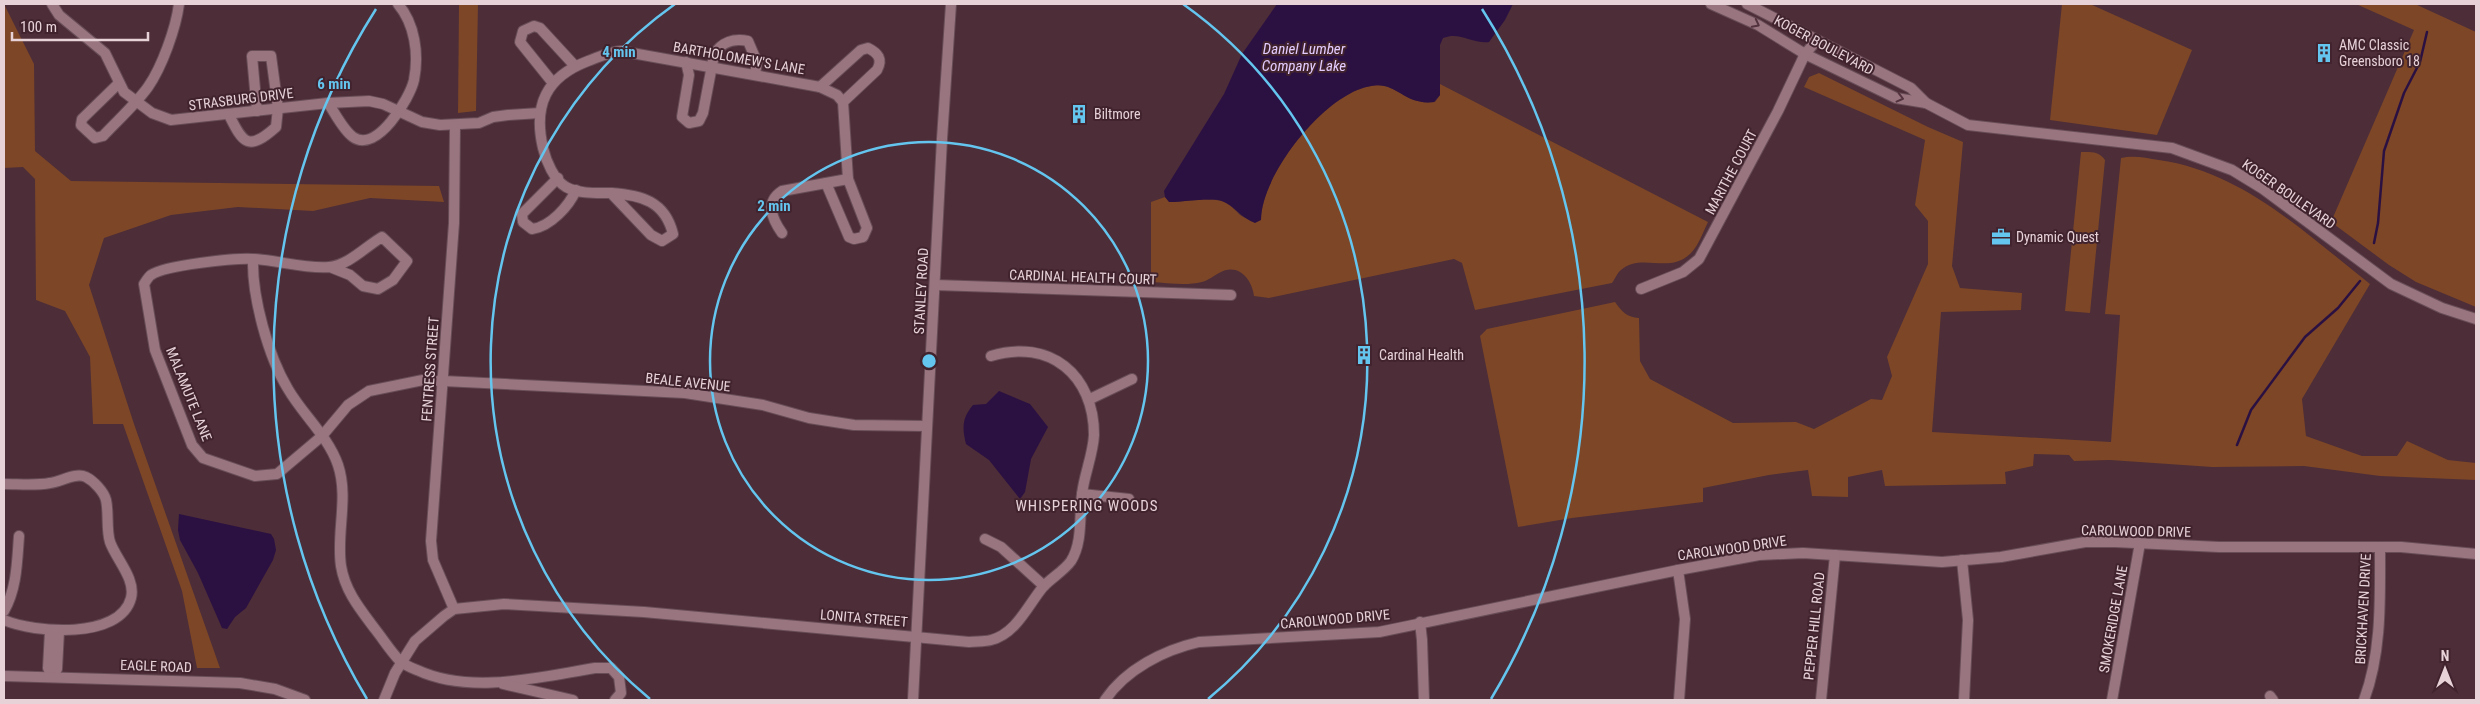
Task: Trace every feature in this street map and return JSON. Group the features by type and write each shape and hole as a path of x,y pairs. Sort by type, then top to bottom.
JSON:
{"street":[{"name":"STRASBURG DRIVE","path":"52,4 59,15 105,53 124,92 152,113 171,120 328,103 369,101 383,104 422,122 455,126 478,123 493,117 540,114"},
{"path":"119,83 82,119 81,126 95,138 103,136 136,102 149,85 165,52 179,4"},
{"path":"328,103 353,137 364,140 377,136 399,112 414,82 416,56 413,31 405,12 398,4"},
{"name":"STANLEY ROAD","path":"913,700 951,4"},
{"name":"KOGER BOULEVARD","path":"1712,4 1758,25 1805,54 1896,98 1926,103"},
{"name":"KOGER BOULEVARD","path":"1747,4 1911,88 1926,103 1968,125 2172,148 2232,170 2262,189 2391,284 2442,308 2476,319"},
{"path":"553,83 524,49 520,42 522,31 534,26 540,28 575,66"},
{"path":"686,62 689,75 682,117 690,123 699,121 703,113 714,55 718,48 738,39 748,41 757,62 755,74"},
{"name":"MARITHE COURT","path":"1641,290 1683,272 1699,259 1774,120 1805,54 1817,40"},
{"path":"820,87 861,50 868,48 879,57 880,64 843,102 848,180 867,228 863,238 854,239 849,236 826,184"},
{"name":"BARTHOLOMEW'S LANE","path":"611,194 651,235 662,241 673,234 670,221 650,200 611,194 576,190 565,186 558,178 545,155 538,127 540,114 553,83 562,73 575,66 621,50 820,87 837,95 843,102"},
{"path":"229,115 241,138 249,142 262,139 276,127 278,108 271,56 263,54 252,56 257,111"},
{"name":"FENTRESS STREET","path":"454,610 433,560 431,541 454,223 455,126"},
{"path":"558,178 522,214 523,222 532,229 542,228 571,201 576,190"},
{"path":"782,233 773,217 771,208 776,196 782,192 848,180"},
{"name":"MALAMUTE LANE","path":"330,267 350,259 366,246 382,238 407,261 393,280 378,289 363,286 350,275 330,267 253,259 227,260 169,269 151,275 144,284 156,350 192,445 203,458 255,476 277,474 322,436 348,405 369,391 423,380 443,380"},
{"path":"253,259 256,295 274,358 287,388 322,436 338,465 343,497 340,538 341,566 348,591 401,663 429,676 450,681 497,682 596,668 611,668 620,676 621,693 615,700"},
{"name":"CARDINAL HEALTH COURT","path":"935,285 1231,295"},
{"name":"LONITA STREET","path":"454,610 513,604 644,612 968,642 992,640 1009,632 1044,586 1071,562 1078,545 1082,494 1094,438 1090,399 1078,378 1065,366 1046,355 1031,350 1010,350 991,356"},
{"path":"1090,399 1132,379"},
{"name":"BEALE AVENUE","path":"443,380 685,393 763,405 808,418 854,425 927,426"},
{"path":"4,484 50,483 73,476 86,477 98,487 106,499 110,542 129,580 132,598 122,613 102,624 55,631 32,629 4,620"},
{"path":"1082,494 1129,499"},
{"path":"4,611 10,600 16,576 19,536"},
{"path":"985,539 1001,547 1044,586"},
{"name":"CAROLWOOD DRIVE","path":"1105,700 1132,673 1176,647 1216,641 1379,632 1420,622 1759,555 1803,553 1923,562 2001,556 2085,542 2219,547 2380,547 2435,549 2476,554"},
{"name":"SMOKERIDGE LANE","path":"2112,700 2140,543"},
{"name":"BRICKHAVEN DRIVE","path":"2364,700 2371,681 2377,653 2380,547"},
{"name":"PEPPER HILL ROAD","path":"1821,700 1835,555"},
{"path":"1962,560 1968,620 1964,700"},
{"path":"1678,570 1685,619 1679,700"},
{"path":"384,700 401,663 415,641 454,610"},
{"path":"1420,622 1424,700"},
{"path":"52,676 48,668 55,631"},
{"name":"EAGLE ROAD","path":"4,676 240,683 275,689 305,700"},
{"path":"497,682 573,700"}],"shaded area":[{"path":"4,4 34,64 35,151 71,181 439,186 444,202 370,198 313,211 238,207 171,215 104,238 89,285 134,424 220,668 197,668 182,591 123,424 93,424 90,357 65,311 36,300 35,179 23,167 4,168"},
{"path":"459,4 478,4 476,111 458,113"},
{"path":"2062,4 2090,4 2192,50 2157,135 2050,120"},
{"path":"2356,4 2415,4 2476,32 2476,307 2416,282 2389,265 2331,222 2414,30"},
{"path":"1819,73 1928,127 1963,142 1952,266 1960,288 2022,293 2021,310 1941,312 1932,432 2111,442 2120,315 2105,314 2121,158 2140,157 2190,167 2218,177 2246,191 2272,207 2370,284 2302,399 2306,436 2362,456 2397,456 2407,441 2448,460 2476,463 2476,480 2380,476 2304,466 2212,467 2110,460 2074,461 2069,455 2034,454 2033,466 2005,472 2006,484 1885,486 1882,470 1848,477 1848,497 1812,496 1808,470 1769,475 1703,488 1703,502 1572,518 1518,527 1480,336 1487,329 1615,302 1625,313 1639,318 1640,361 1650,379 1733,423 1796,422 1814,429 1871,399 1882,400 1892,376 1887,357 1928,264 1928,221 1915,205 1925,140 1804,87 1809,77"},
{"path":"1440,84 1708,222 1701,238 1691,253 1683,259 1665,263 1637,263 1629,265 1620,271 1612,283 1475,310 1462,263 1454,259 1269,298 1254,296 1247,278 1238,271 1232,270 1226,270 1204,281 1190,284 1151,282 1151,202 1165,197 1170,202 1220,201 1230,206 1242,217 1261,220 1264,202 1272,181 1284,160 1299,139 1334,104 1353,92 1380,85 1416,100 1435,102 1440,95"},
{"path":"2081,152 2097,154 2105,160 2090,313 2065,311"}],"water":[{"name":"Daniel Lumber Company Lake","path":"1277,4 1513,4 1505,20 1489,42 1455,36 1443,38 1440,45 1440,95 1434,102 1415,100 1380,85 1353,92 1334,104 1299,139 1284,160 1272,181 1264,202 1261,220 1255,223 1250,221 1230,205 1217,200 1169,202 1165,197 1164,191 1224,94 1242,54"},
{"path":"999,391 1030,404 1048,427 1031,459 1025,492 1020,499 989,460 966,444 964,423 969,410 973,405 986,404"},
{"path":"179,514 271,534 274,539 276,550 273,560 246,608 235,617 227,629 222,628 198,573 180,540 178,530"}],"waterway":[{"path":"2374,243 2378,223 2384,151 2404,93 2420,62 2427,32"},
{"path":"2237,445 2251,410 2305,337 2338,308 2360,281"}],"place":[{"name":"AMC Classic Greensboro 18","path":"2324,53"},
{"name":"Biltmore","path":"1079,114"},
{"name":"Dynamic Quest","path":"2001,237"},
{"name":"Cardinal Health","path":"1364,355"}],"district":[{"name":"WHISPERING WOODS","path":"1087,506"}]}
